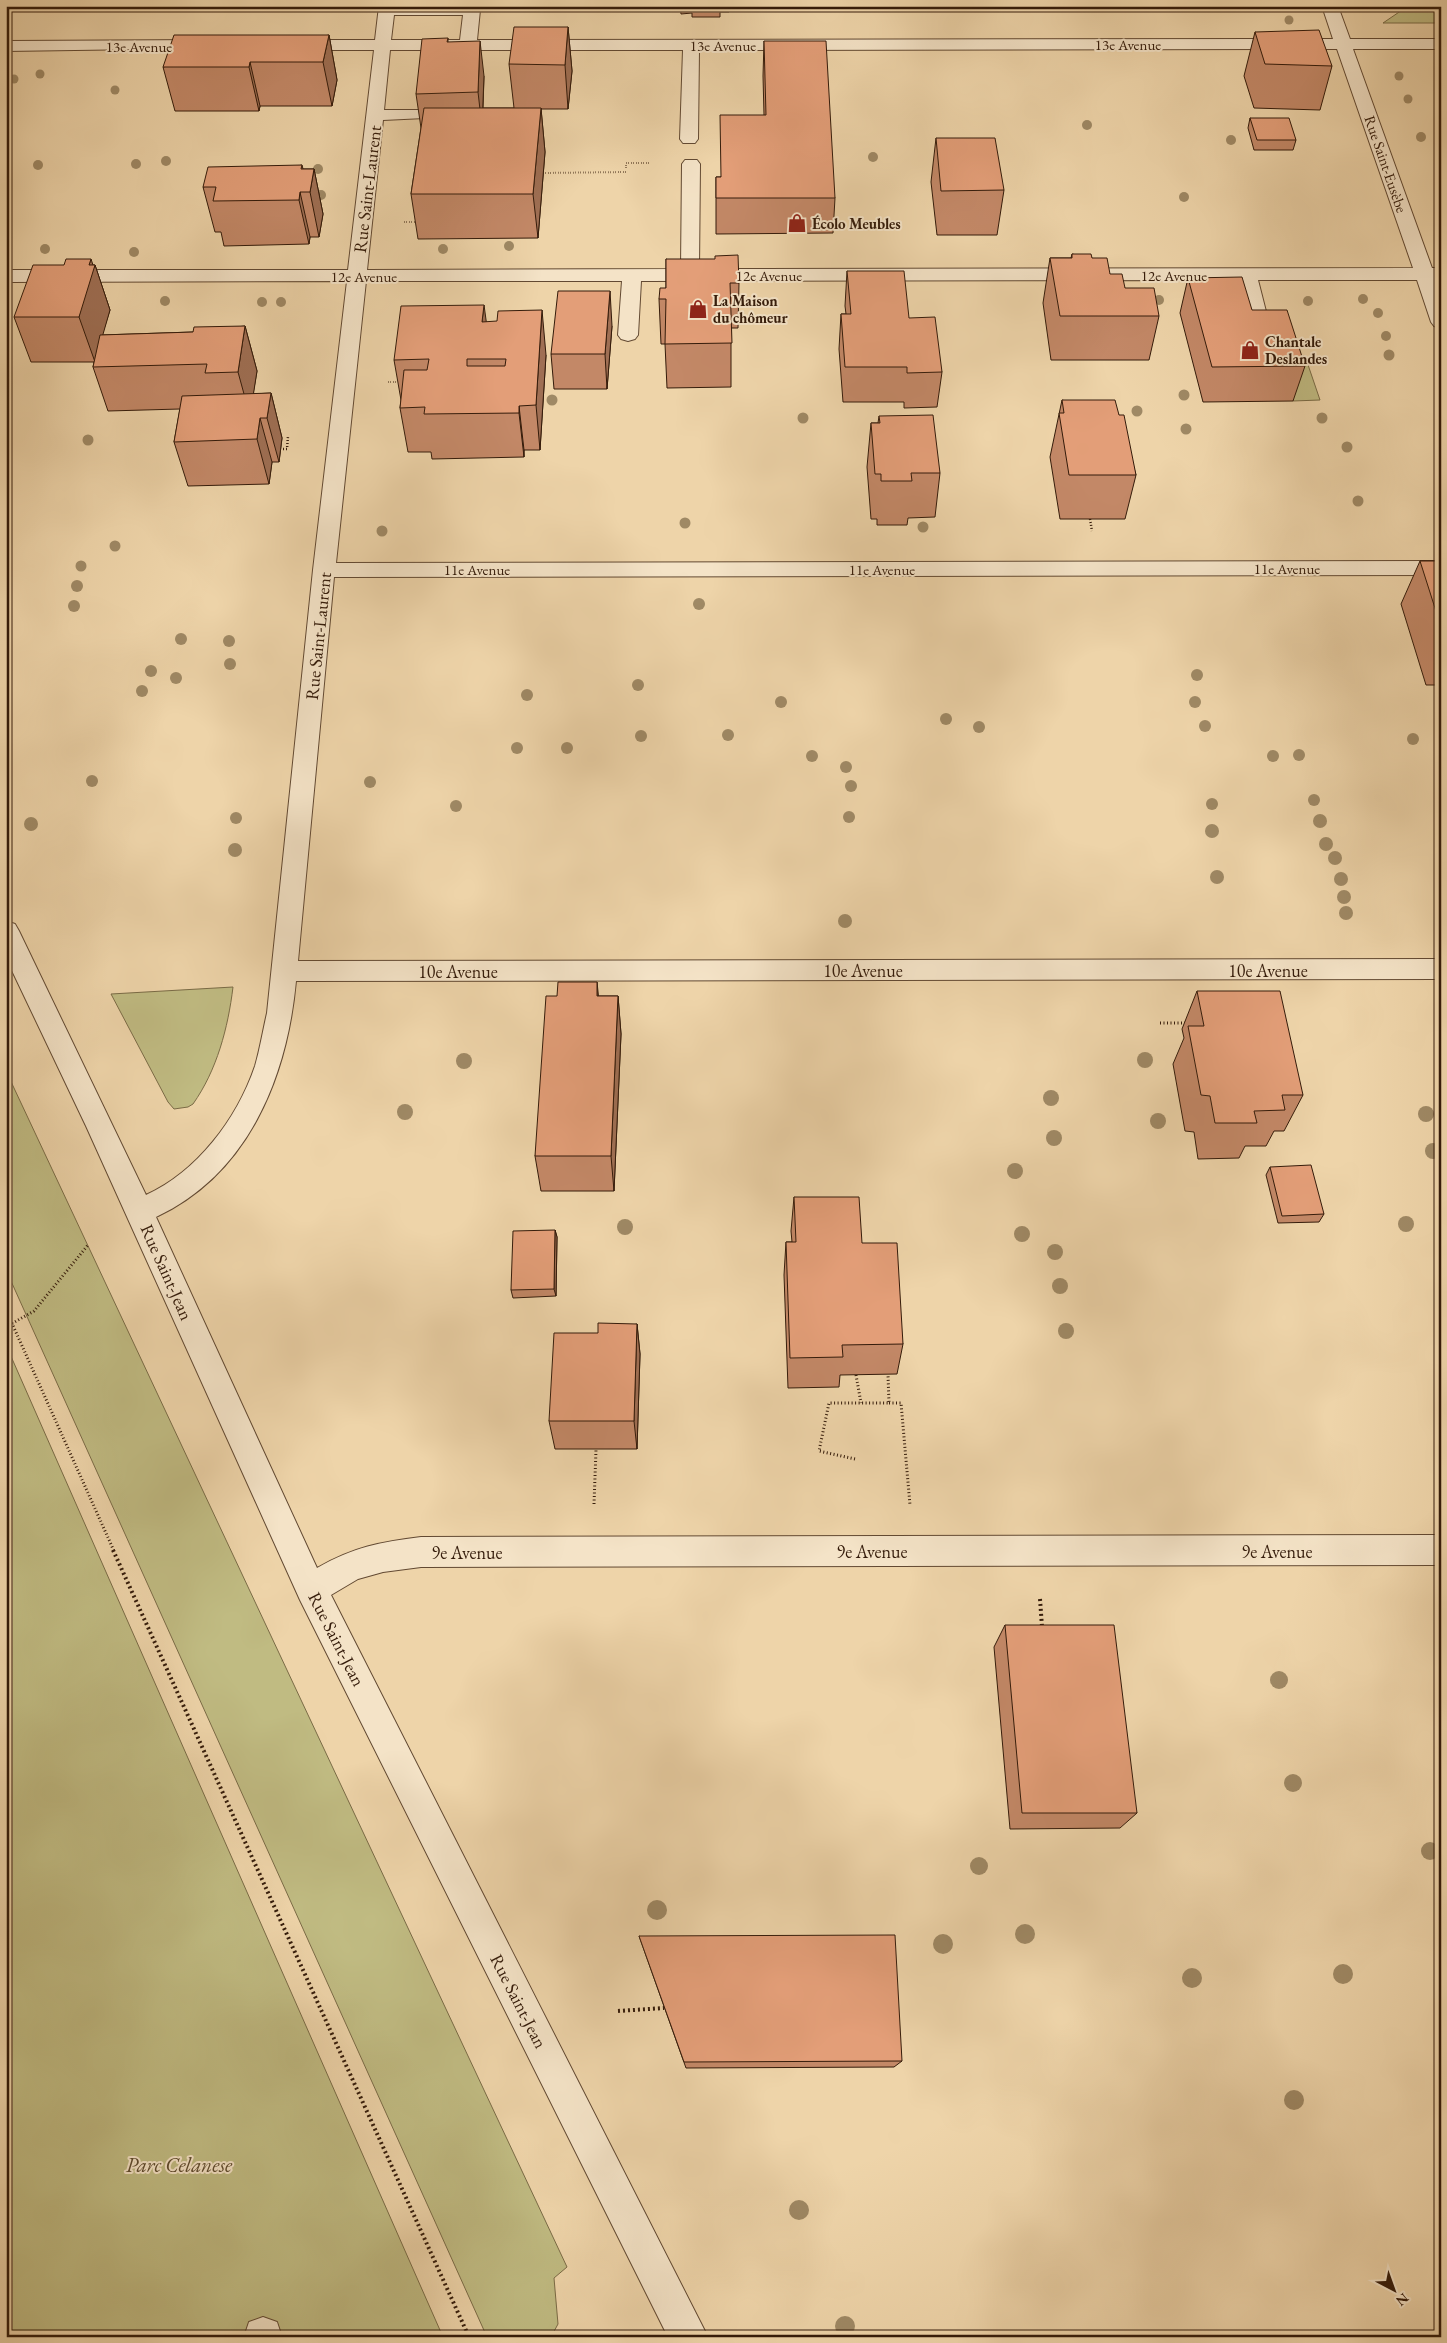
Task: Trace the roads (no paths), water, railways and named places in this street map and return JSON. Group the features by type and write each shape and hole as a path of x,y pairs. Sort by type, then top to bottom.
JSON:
{"street":[{"name":"Rue Saint-Eusèbe","path":"1330,6 1433,274 1441,322"},
{"path":"386,8 472,10 458,64"},
{"name":"Rue Saint-Laurent","path":"140,1211 183,1190 204,1172 224,1148 241,1122 269,1064 281,1006 324,570 386,8"},
{"name":"13e Avenue","path":"276,45 1441,44"},
{"name":"13e Avenue","path":"6,46 221,45"},
{"path":"688,139 691,45"},
{"path":"375,115 419,114"},
{"path":"690,276 691,164"},
{"name":"12e Avenue","path":"6,276 356,276 582,284 632,276 1433,274"},
{"path":"1247,275 1262,335"},
{"path":"628,335 632,276"},
{"name":"11e Avenue","path":"324,570 1441,568"},
{"name":"Rue Saint-Jean","path":"6,931 140,1211 311,1589 689,2337"},
{"name":"10e Avenue","path":"285,971 1441,969"},
{"name":"9e Avenue","path":"311,1589 352,1565 383,1557 421,1552 1441,1550"}],"place":[{"name":"Écolo Meubles","path":"797,223"},
{"name":"La Maison du chômeur","path":"698,309"},
{"name":"Chantale Deslandes","path":"1250,350"}],"park label":[{"name":"Parc Celanese","path":"179,2164"}]}
